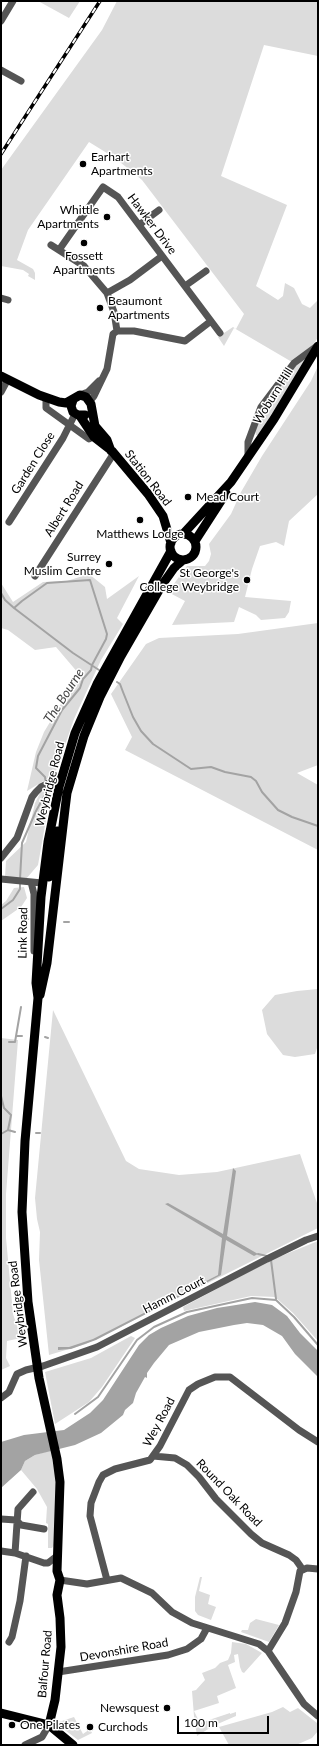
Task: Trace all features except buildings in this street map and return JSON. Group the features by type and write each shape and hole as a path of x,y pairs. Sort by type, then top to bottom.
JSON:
{"main road":[{"name":"Woburn Hill","path":"195,541 218,507 231,482 274,419 318,346"},
{"path":"5,377 47,398 76,407 86,414 90,404 86,397 76,407"},
{"name":"Station Road","path":"90,404 97,434"},
{"name":"Station Road","path":"76,407 97,434 107,440 113,452 160,510 171,547"},
{"name":"Woburn Hill","path":"182,534 231,482"},
{"name":"Station Road","path":"164,521 169,528 182,534"},
{"path":"182,534 190,536 195,541 196,548 194,554 188,559 183,560 175,557 171,547 182,534"},
{"name":"Weybridge Road","path":"60,1580 57,1571 57,1556 60,1489 56,1451 38,1368 28,1297 22,1212 25,1141 38,998 36,983 42,883 48,842 62,777 75,733 97,684 171,547"},
{"name":"Weybridge Road","path":"38,998 43,986 47,963 65,809 76,759 100,696 114,668 162,585 174,568 183,560"},
{"path":"42,883 48,880 55,834 65,809"},
{"name":"Balfour Road","path":"49,1725 52,1720 61,1634 57,1595 60,1580"},
{"path":"1,1713 49,1725 73,1745"}],"street":[{"path":"1,21 14,1"},
{"path":"1,70 21,81"},
{"name":"Hawker Drive","path":"59,250 103,187 118,197 220,333"},
{"path":"139,225 159,210"},
{"path":"51,245 84,266 107,293 114,312 117,331"},
{"path":"107,293 130,280 162,256"},
{"path":"185,286 206,271"},
{"path":"90,404 105,375 111,353 113,334 117,331 134,331 184,341 211,321"},
{"name":"Woburn Hill","path":"248,457 248,442 261,407 294,362 318,346"},
{"path":"76,407 105,375"},
{"path":"1,392 5,377"},
{"path":"47,398 46,408 89,439 97,434"},
{"name":"Garden Close","path":"9,522 70,425 76,407"},
{"name":"Albert Road","path":"35,576 113,452"},
{"path":"1,858 17,838 32,797 41,787 62,777"},
{"path":"1,879 42,883"},
{"name":"Link Road","path":"30,882 34,894 33,975 36,983"},
{"name":"Hamm Court","path":"1,1398 9,1392 17,1374 97,1347 267,1259 306,1240 318,1236"},
{"name":"Wey Road","path":"107,1580 90,1516 94,1494 103,1475 115,1469 150,1460 160,1446 189,1390 198,1384 215,1377 230,1378 241,1384 299,1430 318,1442"},
{"name":"Round Oak Road","path":"153,1456 174,1458 187,1465 200,1477 221,1504 251,1534 262,1543 289,1555 296,1560 303,1570"},
{"path":"15,1553 19,1505 33,1492"},
{"path":"1,1519 16,1520 18,1523 44,1529"},
{"path":"1,1551 26,1556 44,1563 48,1563 57,1556"},
{"path":"9,1642 12,1637 20,1601 26,1556"},
{"path":"268,1651 285,1623 296,1592 298,1575 303,1570 318,1568"},
{"path":"60,1580 87,1584 121,1578 152,1593 172,1612 180,1617 207,1628 247,1639 259,1644 268,1651 297,1695 311,1711 318,1716"},
{"name":"Devonshire Road","path":"58,1672 168,1655 187,1649 201,1639 207,1628"},
{"path":"25,1745 42,1737 49,1725"}],"shaded area":[{"path":"38,1 80,1 69,18"},
{"path":"117,1 318,1 318,56 264,45 221,176 287,205 256,286 278,300 283,296 285,283 294,288 302,304 310,308 318,300 318,337 262,435 256,435 255,431 260,418 292,362 234,328 224,346 218,337 233,327 236,329 244,314 142,180 115,158 89,142 28,230 17,260 33,269 35,273 35,280 28,276 29,274 23,270 1,266 1,170 102,30"},
{"path":"318,366 318,494 289,521 284,546 276,542 260,546 245,597 291,601 289,612 285,618 261,620 256,615 239,607 234,622 172,625 185,601 168,592 187,566 205,566 209,561 211,554 209,544 231,514 241,492 262,456 311,381"},
{"path":"89,574 105,587 107,599 139,576 117,618 123,624 101,660 74,719 55,774 27,791 36,752 44,732 79,674 56,647 35,650 8,630 1,628 1,583 13,602 43,582 67,581"},
{"path":"318,623 318,765 297,773 318,785 318,850 125,750 132,737 111,694 146,644 159,638 238,634"},
{"path":"52,786 38,865 26,879 5,877 6,861 26,842 35,803 40,793"},
{"path":"24,887 27,898 21,907 1,921 1,905 6,901 14,888"},
{"path":"318,989 318,1045 315,1054 295,1057 283,1055 267,1034 262,1010 275,995"},
{"path":"53,1010 126,1161 139,1169 179,1175 217,1172 300,1154 318,1206 318,1228 86,1344 49,1355 39,1260 40,1232 35,1198"},
{"path":"1,1038 18,1040 6,1194 6,1238 13,1314 21,1338 7,1341 6,1358 10,1366 1,1370"},
{"path":"233,1168 236,1171 227,1236 258,1254 254,1256 226,1240 221,1275 96,1340 71,1349 58,1350 58,1347 69,1347 93,1339 218,1275 222,1238 165,1204 168,1203 223,1234"},
{"path":"318,1241 318,1341 293,1313 275,1297 251,1296 184,1311 183,1307 269,1261"},
{"path":"255,1302 272,1305 287,1316 300,1333 318,1351 318,1377 295,1354 282,1336 263,1325 247,1323 199,1332 169,1345 147,1373 147,1378 145,1377 136,1393 133,1403 125,1410 123,1415 101,1433 75,1445 35,1455 25,1461 21,1470 1,1488 1,1442 24,1435 64,1430 90,1413 103,1400 139,1345 149,1335 161,1328 188,1316 217,1308"},
{"path":"131,1336 135,1338 102,1387 89,1402 55,1424 45,1372 91,1358"},
{"path":"52,1450 57,1472 54,1545 52,1548 48,1548 48,1524 46,1523 47,1507 37,1489 21,1470 25,1461 35,1455"},
{"path":"200,1577 202,1577 199,1591 210,1595 208,1604 216,1607 211,1620 198,1615 195,1611 195,1597"},
{"path":"256,1619 279,1625 269,1642 241,1632 242,1630 248,1630 250,1623"},
{"path":"232,1642 246,1644 262,1653 244,1673 240,1667 238,1654 234,1655 235,1662 228,1665 236,1688 217,1696 219,1703 194,1711 200,1723 230,1713 236,1712 236,1716 213,1726 197,1736 194,1716 192,1691 196,1690 205,1680 202,1673 215,1668 220,1663 228,1660 231,1653"},
{"path":"283,1707 290,1712 298,1708 317,1723 318,1731 312,1738 296,1745 229,1745 219,1727 272,1712"},
{"path":"74,1717 83,1734 90,1729 92,1733 78,1740 61,1727 59,1722"}],"waterway":[{"name":"The Bourne","path":"1,593 5,600 14,608 47,583 90,580 107,634 91,670 83,679 80,688 62,710 38,756 36,768 45,777 47,791 36,811 22,843 20,879"},
{"path":"14,608 73,653 99,670"},
{"path":"117,682 120,684 133,717 141,731 153,744 191,769 211,767 225,772 251,777 256,781 262,792 278,810 292,817 318,826"},
{"name":"The Bourne","path":"1,909 13,900 20,889 20,883"},
{"path":"24,915 28,919"},
{"path":"64,922 69,922"},
{"path":"9,1042 15,1042 21,1007"},
{"path":"16,1036 22,1036"},
{"path":"1,1096 4,1108 11,1115 8,1130 1,1134"},
{"path":"8,1130 15,1132"},
{"path":"258,1254 267,1256"},
{"path":"271,1260 276,1299"},
{"path":"75,1414 98,1397 137,1340 154,1327 187,1312 252,1298 276,1300 294,1317 318,1345"}],"railway":[{"path":"1,154 100,1"}],"place":[{"name":"Earhart Apartments","path":"83,164"},
{"name":"Whittle Apartments","path":"107,217"},
{"name":"Fossett Apartments","path":"84,243"},
{"name":"Beaumont Apartments","path":"100,308"},
{"name":"Mead Court","path":"188,497"},
{"name":"Matthews Lodge","path":"140,520"},
{"name":"Surrey Muslim Centre","path":"109,564"},
{"name":"St George's College Weybridge","path":"247,580"},
{"name":"Newsquest","path":"167,1708"},
{"name":"One Pilates","path":"12,1725"},
{"name":"Curchods","path":"90,1727"}]}
